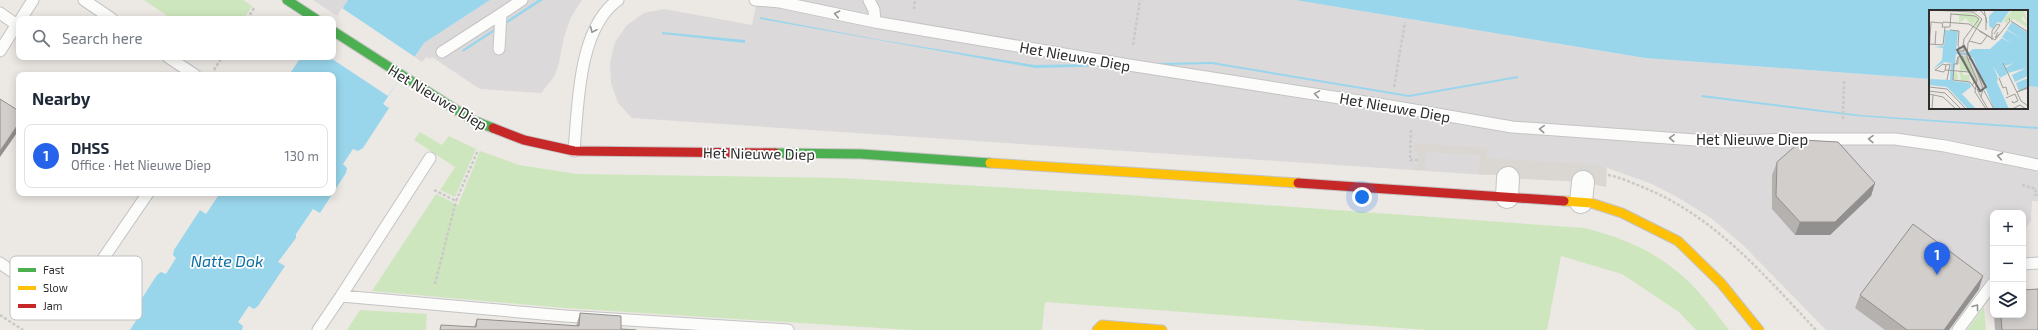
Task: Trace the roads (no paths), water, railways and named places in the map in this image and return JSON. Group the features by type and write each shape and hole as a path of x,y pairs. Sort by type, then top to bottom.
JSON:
{"street":[{"path":"287,0 311,16"},
{"name":"Het Nieuwe Diep","path":"336,33 462,115 488,128 524,140 574,151 861,154 1582,192 1591,203 1622,213 1678,241 1722,283 1759,330"},
{"path":"1097,330 1102,326 1162,330"}],"lane":[{"path":"23,16 33,0"},
{"path":"84,0 108,16"},
{"path":"442,52 522,0"},
{"path":"574,151 587,45 596,24 608,8 618,0"},
{"name":"Het Nieuwe Diep","path":"755,0 780,2 876,22 1129,65 1391,106 1512,127 1724,142 1842,138 1895,139 1945,146 2038,165"},
{"path":"869,0 874,10 876,22"},
{"path":"0,13 16,21"},
{"path":"499,49 501,14"},
{"path":"0,51 16,27"},
{"path":"172,60 190,72"},
{"path":"318,330 430,158"},
{"path":"105,256 146,196"},
{"path":"0,263 10,270"},
{"path":"2026,264 2038,263"},
{"path":"1958,330 1990,287"},
{"path":"340,296 565,316 781,330"}],"water":[{"path":"348,0 490,0 424,43 383,104 389,108 363,148 358,151 353,149 343,164 347,168 346,173 336,188 336,72 291,72 299,60 336,60 336,18"},
{"path":"538,0 543,0 463,52 462,50"},
{"path":"1295,0 2038,0 2038,87 2028,86 2028,10 1929,10 1929,79 1645,58"},
{"path":"760,17 881,40 1035,65 1212,62 1409,95 1518,76 1518,78 1409,97 1212,64 1035,68 760,19"},
{"path":"662,32 745,40 745,43 662,34"},
{"path":"1702,95 1861,115 2038,127 2038,129 1855,116 1701,97"},
{"name":"Natte Dok","path":"218,196 331,196 320,213 313,209 296,234 296,238 278,262 285,266 258,306 254,309 249,306 238,322 243,326 242,330 130,330 136,320 142,320 142,298 157,275 161,272 166,274 176,258 173,255 174,250 200,210 206,214"}],"place":[{"name":"DHSS","path":"1937,275"}]}
